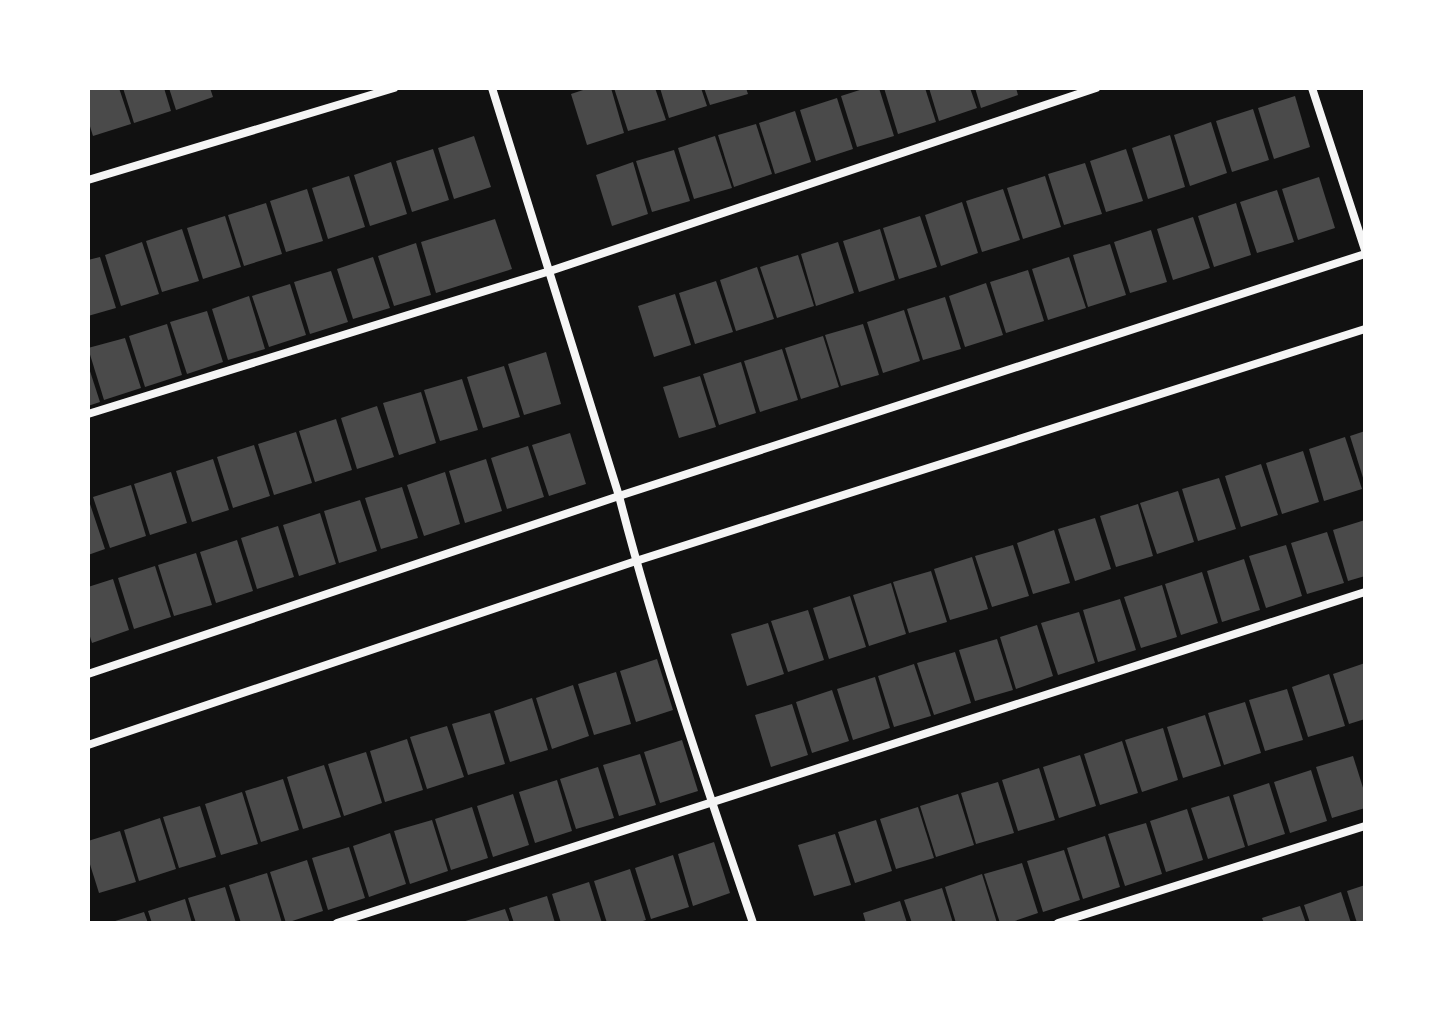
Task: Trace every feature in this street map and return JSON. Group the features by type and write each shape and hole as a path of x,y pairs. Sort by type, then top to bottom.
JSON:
{"street":[{"path":"88,180 394,88"},
{"path":"492,88 619,496 636,561 753,923"},
{"path":"88,414 550,271 1096,88"},
{"path":"88,674 1365,252 1312,88"},
{"path":"88,745 636,561 1365,329"},
{"path":"337,923 1365,592"},
{"path":"1058,923 1365,826"}],"building":[{"path":"88,88 119,88 131,124 93,136 88,120"},
{"path":"123,88 164,88 171,111 134,123"},
{"path":"169,88 210,88 213,97 176,110"},
{"path":"589,88 611,88 624,133 587,145 571,94"},
{"path":"614,88 655,88 666,120 628,131"},
{"path":"660,88 701,88 707,106 669,118"},
{"path":"704,88 746,88 748,94 710,105"},
{"path":"866,88 879,88 894,136 857,147 841,96"},
{"path":"884,88 925,88 936,122 898,134"},
{"path":"929,88 970,88 977,108 939,121"},
{"path":"975,88 1016,88 1018,95 981,108"},
{"path":"1295,96 1310,147 1274,159 1258,108"},
{"path":"837,98 853,149 816,161 800,110"},
{"path":"1253,109 1269,160 1232,172 1216,121"},
{"path":"795,111 811,162 775,174 759,123"},
{"path":"1211,122 1227,173 1190,186 1174,135"},
{"path":"756,124 772,174 734,187 718,135"},
{"path":"1170,135 1185,187 1148,199 1132,148"},
{"path":"474,136 491,187 454,199 438,148"},
{"path":"715,136 732,188 694,199 678,148"},
{"path":"433,149 449,200 412,212 396,161"},
{"path":"1126,149 1143,201 1106,212 1090,161"},
{"path":"674,150 690,201 652,212 636,161"},
{"path":"391,162 407,214 370,226 354,175"},
{"path":"633,162 648,214 612,226 596,175"},
{"path":"1085,163 1102,214 1064,225 1048,174"},
{"path":"349,176 365,227 328,239 312,188"},
{"path":"1045,176 1061,227 1023,239 1007,188"},
{"path":"1319,177 1335,228 1298,240 1282,189"},
{"path":"307,189 323,241 286,252 270,201"},
{"path":"1003,189 1020,240 982,252 966,201"},
{"path":"1277,190 1294,242 1257,253 1240,202"},
{"path":"962,202 978,253 941,266 925,215"},
{"path":"266,203 282,254 244,266 228,215"},
{"path":"1236,203 1251,255 1214,267 1198,216"},
{"path":"225,216 241,267 203,279 187,228"},
{"path":"920,216 937,267 899,279 883,228"},
{"path":"1193,217 1210,268 1173,280 1157,229"},
{"path":"495,219 512,269 436,293 421,242"},
{"path":"182,229 199,281 162,292 146,241"},
{"path":"880,229 895,280 859,292 843,241"},
{"path":"1151,230 1167,282 1130,293 1114,242"},
{"path":"142,242 159,294 121,306 105,255"},
{"path":"838,242 854,293 816,306 801,254"},
{"path":"416,243 431,295 394,306 378,256"},
{"path":"1110,244 1126,295 1088,307 1073,255"},
{"path":"798,255 814,306 777,318 760,267"},
{"path":"100,257 116,308 88,316 88,260"},
{"path":"373,257 390,308 353,319 337,269"},
{"path":"1069,257 1086,308 1048,320 1032,269"},
{"path":"757,267 774,319 736,331 720,280"},
{"path":"1028,270 1044,321 1006,333 990,282"},
{"path":"331,271 348,322 310,334 294,282"},
{"path":"716,281 733,332 695,344 679,293"},
{"path":"986,283 1003,335 965,347 949,296"},
{"path":"290,284 306,335 269,347 252,296"},
{"path":"675,294 691,345 654,357 638,306"},
{"path":"249,296 265,349 228,360 212,309"},
{"path":"945,297 961,349 923,360 907,309"},
{"path":"904,310 920,361 883,373 867,322"},
{"path":"207,311 223,362 187,374 170,322"},
{"path":"167,324 182,375 145,387 129,336"},
{"path":"863,324 879,375 841,386 825,335"},
{"path":"823,336 839,387 801,399 785,348"},
{"path":"125,338 141,388 104,400 88,348"},
{"path":"782,349 798,400 760,412 744,361"},
{"path":"546,352 561,404 524,415 508,364"},
{"path":"741,362 756,413 719,425 703,374"},
{"path":"88,365 100,402 88,406"},
{"path":"504,366 520,417 483,428 467,377"},
{"path":"700,376 716,427 679,438 663,387"},
{"path":"462,379 478,430 440,441 424,390"},
{"path":"421,392 436,443 399,455 383,403"},
{"path":"377,406 394,457 357,469 341,418"},
{"path":"336,419 352,470 315,482 299,431"},
{"path":"1365,431 1365,481 1364,481 1350,436"},
{"path":"296,432 312,483 274,495 258,444"},
{"path":"570,433 586,484 549,496 532,445"},
{"path":"1345,437 1362,489 1324,501 1309,449"},
{"path":"254,445 270,496 233,508 217,457"},
{"path":"528,446 544,497 507,509 491,458"},
{"path":"1303,451 1319,502 1282,514 1266,463"},
{"path":"213,459 229,510 192,522 176,471"},
{"path":"486,459 502,511 465,523 449,471"},
{"path":"1261,464 1278,515 1241,527 1225,476"},
{"path":"171,472 187,523 150,535 134,484"},
{"path":"445,472 460,524 424,536 407,485"},
{"path":"1219,478 1236,529 1198,541 1182,489"},
{"path":"131,485 146,536 110,548 93,497"},
{"path":"402,487 418,538 381,549 365,498"},
{"path":"1178,491 1194,542 1157,554 1140,503"},
{"path":"88,498 105,549 88,555"},
{"path":"360,500 377,551 339,563 324,511"},
{"path":"1138,504 1153,556 1116,567 1100,516"},
{"path":"320,513 336,564 299,576 283,525"},
{"path":"1095,518 1111,569 1075,581 1058,529"},
{"path":"1365,520 1365,576 1348,581 1333,530"},
{"path":"278,526 294,577 257,589 241,538"},
{"path":"1054,530 1070,583 1033,594 1017,543"},
{"path":"1327,532 1344,583 1307,594 1291,543"},
{"path":"237,540 253,591 216,603 200,552"},
{"path":"1013,545 1029,596 992,607 975,556"},
{"path":"1286,545 1302,596 1266,608 1249,556"},
{"path":"196,553 212,605 174,616 158,565"},
{"path":"972,557 988,609 950,620 934,569"},
{"path":"1244,559 1260,610 1222,622 1207,571"},
{"path":"155,566 171,617 134,629 118,578"},
{"path":"931,571 947,622 909,633 893,582"},
{"path":"1202,572 1218,623 1181,635 1165,584"},
{"path":"113,579 129,630 92,643 88,630 88,587"},
{"path":"891,583 906,634 869,646 853,595"},
{"path":"1162,585 1177,637 1141,648 1124,597"},
{"path":"850,596 866,647 829,659 813,608"},
{"path":"1120,599 1136,650 1098,662 1083,610"},
{"path":"808,610 824,660 788,672 771,621"},
{"path":"1079,612 1095,663 1058,675 1041,623"},
{"path":"768,623 784,674 747,686 731,634"},
{"path":"1037,625 1053,676 1016,689 1000,637"},
{"path":"997,639 1013,690 975,701 959,650"},
{"path":"955,652 971,703 934,715 917,663"},
{"path":"657,659 673,710 636,722 620,671"},
{"path":"1365,663 1365,719 1349,724 1333,674"},
{"path":"914,664 931,716 894,727 878,676"},
{"path":"616,672 631,724 594,735 578,684"},
{"path":"1329,674 1345,726 1308,737 1292,687"},
{"path":"875,677 890,728 853,740 837,689"},
{"path":"573,685 589,736 552,749 536,698"},
{"path":"1287,689 1303,740 1265,751 1249,700"},
{"path":"832,690 849,741 812,753 796,702"},
{"path":"532,698 548,750 510,762 494,711"},
{"path":"1245,702 1261,753 1224,765 1208,713"},
{"path":"792,704 808,755 771,767 755,715"},
{"path":"490,713 505,764 468,775 452,724"},
{"path":"1205,715 1221,766 1183,778 1167,727"},
{"path":"447,726 464,777 427,789 410,737"},
{"path":"1163,728 1178,780 1142,792 1125,740"},
{"path":"407,739 423,790 385,802 370,751"},
{"path":"682,740 698,791 660,803 644,752"},
{"path":"1122,741 1138,793 1100,805 1084,754"},
{"path":"366,752 382,803 344,816 328,764"},
{"path":"640,754 656,805 619,816 603,765"},
{"path":"1080,755 1096,806 1059,818 1043,767"},
{"path":"1353,756 1365,794 1365,808 1332,818 1316,767"},
{"path":"324,765 341,817 303,829 287,777"},
{"path":"598,767 614,818 576,829 560,779"},
{"path":"1039,768 1055,820 1018,831 1002,780"},
{"path":"1311,770 1327,821 1290,833 1274,782"},
{"path":"283,779 299,830 261,842 245,791"},
{"path":"557,780 572,831 535,843 519,792"},
{"path":"998,782 1014,833 976,844 961,793"},
{"path":"1269,783 1285,834 1248,846 1233,795"},
{"path":"242,792 258,844 221,855 205,804"},
{"path":"513,794 529,845 493,857 477,806"},
{"path":"958,794 974,845 936,857 920,806"},
{"path":"1229,796 1245,847 1208,859 1191,808"},
{"path":"200,806 216,857 179,868 163,817"},
{"path":"472,807 488,858 451,870 435,819"},
{"path":"918,807 934,858 896,869 880,819"},
{"path":"1187,809 1203,860 1166,872 1150,821"},
{"path":"160,818 176,869 139,881 124,830"},
{"path":"432,820 448,871 410,884 394,831"},
{"path":"876,820 892,871 855,883 838,832"},
{"path":"1146,823 1162,874 1125,886 1108,834"},
{"path":"120,831 136,882 99,893 88,858 88,841"},
{"path":"390,833 406,884 369,897 353,846"},
{"path":"835,834 851,885 814,896 798,845"},
{"path":"1105,836 1120,887 1083,899 1067,848"},
{"path":"714,842 730,893 693,906 678,854"},
{"path":"349,847 365,898 328,910 312,858"},
{"path":"1064,850 1080,900 1043,912 1027,861"},
{"path":"673,855 689,907 651,919 635,868"},
{"path":"307,860 323,911 286,923 270,872"},
{"path":"1022,863 1038,913 1000,923 984,874"},
{"path":"630,869 646,920 607,923 594,881"},
{"path":"267,873 282,923 241,923 229,885"},
{"path":"982,874 997,923 956,923 945,887"},
{"path":"589,882 602,923 561,923 552,894"},
{"path":"1365,885 1365,923 1357,923 1347,891"},
{"path":"225,887 236,923 196,923 188,898"},
{"path":"942,888 953,923 912,923 904,900"},
{"path":"1341,892 1351,923 1310,923 1304,905"},
{"path":"547,896 555,923 514,923 509,908"},
{"path":"185,899 192,923 152,923 148,911"},
{"path":"900,901 907,923 866,923 863,913"},
{"path":"1300,906 1306,923 1264,923 1262,918"},
{"path":"505,909 510,923 462,923 462,922"},
{"path":"144,912 148,923 112,923 112,922"}]}
